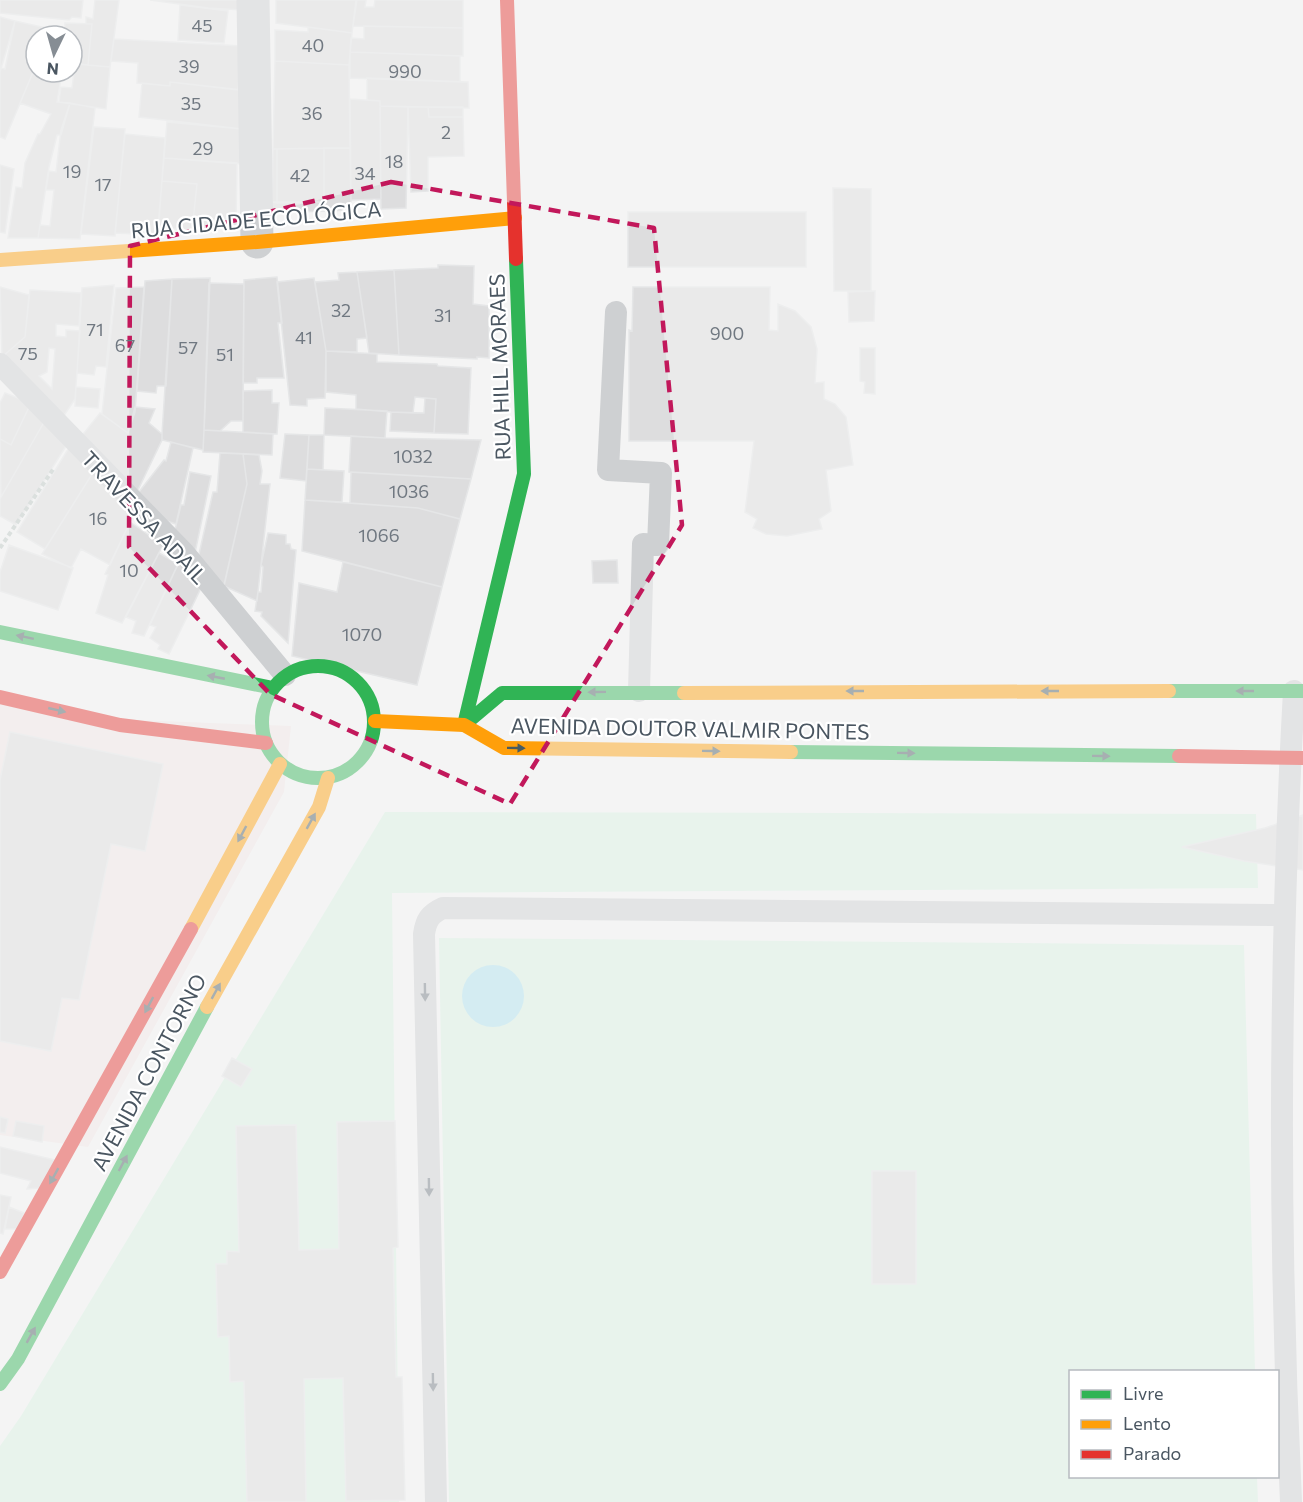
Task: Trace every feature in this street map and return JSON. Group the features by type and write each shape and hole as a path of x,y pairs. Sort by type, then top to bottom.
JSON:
{"street":[{"path":"254,0 257,242"},
{"name":"RUA HILL MORAES","path":"464,725 524,474 507,0"},
{"name":"RUA CIDADE ECOLÓGICA","path":"0,260 257,242 515,218"},
{"path":"0,632 279,682"},
{"path":"308,666 334,667 356,680 371,700 375,720 368,749 351,768 328,778 302,776 280,764 266,743 261,719 268,694 279,682 308,666"},
{"name":"AVENIDA DOUTOR VALMIR PONTES","path":"1297,758 504,748 464,725 502,693 1298,691"},
{"path":"0,697 120,725 266,743"},
{"path":"375,720 464,725"},
{"name":"AVENIDA CONTORNO","path":"0,1272 139,1024 280,764"},
{"name":"AVENIDA CONTORNO","path":"0,1384 18,1359 182,1051 320,807 328,778"}],"lane":[{"path":"616,312 608,470 661,473 658,545 643,544 639,691"},
{"name":"TRAVESSA ADAIL","path":"0,364 184,554 279,682"},
{"path":"1291,1502 1293,1331 1281,1184 1284,915 1297,758 1298,691"},
{"path":"436,1502 424,934 426,921 433,912 442,908 1284,915"}],"path":[{"path":"0,548 72,439"}],"highlighted area":[{"path":"391,182 654,228 682,525 510,804 270,694 129,547 130,246"}],"shaded area":[{"path":"0,697 83,718 291,726 284,792 88,1147 0,1135"}],"green space":[{"path":"385,812 1256,814 1258,888 392,893 399,1502 0,1502 0,1446 21,1416"},
{"path":"439,938 1244,945 1255,1370 1069,1370 1069,1478 1257,1478 1258,1502 449,1502"}],"water":[{"path":"487,965 499,965 515,974 522,984 524,996 522,1008 515,1018 499,1027 487,1027 476,1022 467,1013 462,1002 462,990 467,979 476,970"}],"building":[{"path":"0,0 83,0 81,18 72,17 69,20 0,13"},
{"path":"95,0 119,0 110,67 88,65 92,24 86,24 86,17 93,19"},
{"path":"150,0 242,0 242,10 208,8"},
{"path":"276,0 356,0 352,33 276,23"},
{"path":"357,0 366,0 365,7 374,7 375,0 463,0 463,28 353,26"},
{"path":"180,5 228,11 224,43 178,40"},
{"path":"0,17 15,21 0,72"},
{"path":"15,21 28,24 24,24 24,84 28,84 5,139 0,137 0,72 1,68 5,69"},
{"path":"65,23 92,24 88,65 84,64 84,24"},
{"path":"364,26 463,28 463,56 350,52 351,38 364,39"},
{"path":"308,27 352,33 349,65 275,61 275,30 308,32"},
{"path":"114,39 242,46 238,90 170,82 170,86 137,83 138,63 111,61"},
{"path":"350,52 460,56 460,82 350,78"},
{"path":"275,61 349,65 350,148 273,149"},
{"path":"84,65 110,67 106,109 59,102 61,87 72,88 72,84 84,84"},
{"path":"367,78 468,82 469,108 380,106 380,101 367,100"},
{"path":"170,82 242,90 242,129 139,117 142,83 170,86"},
{"path":"28,84 60,84 57,102 70,103 61,135 57,135 49,167 38,238 8,238 16,187 22,188 25,163 38,134 51,114 20,103"},
{"path":"350,99 380,101 381,199 351,200"},
{"path":"70,103 95,108 80,239 38,238 40,225 50,226 54,190 46,190 49,171 56,172 61,130"},
{"path":"380,106 408,107 406,208 381,209"},
{"path":"408,107 428,107 429,117 463,117 464,156 428,157 428,191 411,192"},
{"path":"428,107 463,107 463,117 429,117"},
{"path":"167,122 242,129 241,164 164,158"},
{"path":"94,127 125,129 115,236 81,234"},
{"path":"125,134 165,138 158,235 115,233"},
{"path":"324,148 350,148 351,210 271,213 272,202 324,202"},
{"path":"324,148 324,202 277,203 277,149"},
{"path":"273,149 277,149 277,203 272,202"},
{"path":"164,158 237,163 236,224 192,231 197,184 162,181"},
{"path":"0,165 14,169 5,233 0,232"},
{"path":"162,181 197,184 192,231 158,227"},
{"path":"833,188 871,189 871,291 834,291"},
{"path":"628,212 806,212 806,267 628,267"},
{"path":"438,265 474,266 473,304 489,306 489,358 399,355 394,270 438,268"},
{"path":"394,270 399,355 369,353 357,272"},
{"path":"357,272 367,338 357,339 357,352 326,351 315,282 339,280 338,273"},
{"path":"277,277 282,323 278,323 284,378 257,378 257,383 243,383 244,280"},
{"path":"210,278 203,450 162,440 162,434 172,279"},
{"path":"314,278 326,351 325,398 307,399 307,406 290,405 277,282"},
{"path":"172,279 166,386 157,386 156,393 137,391 145,281"},
{"path":"209,283 244,284 243,421 231,421 220,431 204,430"},
{"path":"114,285 106,367 96,366 94,375 77,373 82,288"},
{"path":"0,287 29,295 25,337 2,357"},
{"path":"144,287 135,412 128,433 102,414 116,288"},
{"path":"633,287 770,287 769,330 778,331 778,304 795,311 811,327 817,349 815,383 824,382 824,399 835,404 846,417 853,465 826,470 831,511 819,519 822,529 787,536 766,534 753,528 757,519 745,512 754,441 629,441 629,330 632,331"},
{"path":"30,290 81,293 79,326 56,324 56,336 66,337 66,330 80,331 75,399 63,417 2,357 25,337","holes":["49,348 55,349 52,389 39,376 47,372"]},
{"path":"875,291 874,321 849,322 848,292"},
{"path":"860,348 875,348 875,394 864,393 865,382 860,381"},
{"path":"326,351 377,354 377,362 437,364 438,366 471,368 468,434 434,433 436,399 415,397 413,413 391,412 356,409 356,395 326,392"},
{"path":"76,387 100,389 98,408 75,406"},
{"path":"272,390 272,403 279,403 277,434 243,432 243,391"},
{"path":"5,393 31,403 11,445 0,439 0,403"},
{"path":"425,398 436,399 434,433 390,431 391,412 424,413"},
{"path":"31,403 47,417 1,497 0,439 11,445"},
{"path":"135,407 155,409 149,423 162,434 162,440 137,492 80,438 100,413 128,433"},
{"path":"325,408 387,411 385,438 324,435"},
{"path":"47,417 68,443 16,525 0,516 0,499"},
{"path":"204,430 273,434 272,455 203,452"},
{"path":"285,434 309,435 306,481 280,478"},
{"path":"309,435 324,435 323,470 307,469"},
{"path":"351,436 481,440 471,479 349,472"},
{"path":"171,442 193,448 176,524 157,518 135,497 164,460 166,461"},
{"path":"70,446 94,471 45,549 17,532"},
{"path":"220,453 243,454 247,484 224,585 197,563 213,492 217,492"},
{"path":"243,454 259,455 262,471 260,484 270,484 257,601 224,586 247,484"},
{"path":"307,469 344,471 342,502 305,500"},
{"path":"94,471 127,498 122,506 134,513 110,565 81,549 71,568 42,554"},
{"path":"190,472 211,476 195,553 172,542 181,505 184,505"},
{"path":"351,472 471,479 460,519 418,508 350,503"},
{"path":"305,500 418,508 460,519 442,587 302,551"},
{"path":"130,522 163,545 122,623 96,613 108,575 105,574"},
{"path":"268,533 286,535 286,544 290,544 291,549 296,550 288,643 261,616 262,612 255,611 258,592 261,592 263,567 261,565"},
{"path":"9,545 73,568 58,610 0,591 0,572"},
{"path":"159,553 178,564 144,636 132,633 136,621 126,617"},
{"path":"180,560 201,588 169,654 158,649 160,645 150,638 156,627 150,625"},
{"path":"617,560 618,583 593,583 592,561"},
{"path":"343,562 442,587 417,685 292,656 299,583 337,592"},
{"path":"10,732 163,764 145,851 111,844 79,1000 62,998 51,1051 0,1041 0,780"},
{"path":"1303,815 1303,870 1244,861 1182,847 1265,828"},
{"path":"232,1058 252,1069 241,1087 222,1076"},
{"path":"0,1117 8,1119 5,1133 0,1132"},
{"path":"16,1121 44,1126 42,1142 13,1136"},
{"path":"395,1121 398,1247 393,1248 396,1377 402,1377 405,1500 346,1501 343,1378 304,1379 306,1502 247,1502 244,1381 230,1382 229,1336 218,1337 216,1264 227,1264 227,1251 239,1252 236,1126 296,1125 299,1250 339,1249 337,1122"},
{"path":"0,1147 55,1160 39,1188 27,1189 31,1181 0,1173"},
{"path":"872,1171 916,1171 916,1284 872,1284"},
{"path":"0,1195 11,1197 3,1234 0,1233"},
{"path":"9,1207 24,1213 19,1229 5,1229"}],"traffic: fast":[{"path":"464,725 524,474 516,259"},
{"path":"0,632 273,688"},
{"path":"318,666 339,670 358,682 370,701 374,722 370,743 358,762 339,774 318,778 297,774 278,762 266,743 262,722 266,701 278,682 297,670 318,666"},
{"path":"1169,691 1303,691"},
{"path":"464,725 502,693 684,693"},
{"path":"791,752 1179,756"},
{"path":"0,1384 18,1359 207,1007"}],"traffic: slow":[{"path":"0,260 257,242 515,218"},
{"path":"684,693 1169,691"},
{"path":"375,721 464,725 504,748 791,752"},
{"path":"191,929 280,764"},
{"path":"207,1007 319,807 328,778"}],"traffic: jam":[{"path":"507,0 516,259"},
{"path":"0,697 120,725 266,743"},
{"path":"1179,756 1303,758"},
{"path":"0,1272 191,929"}]}
